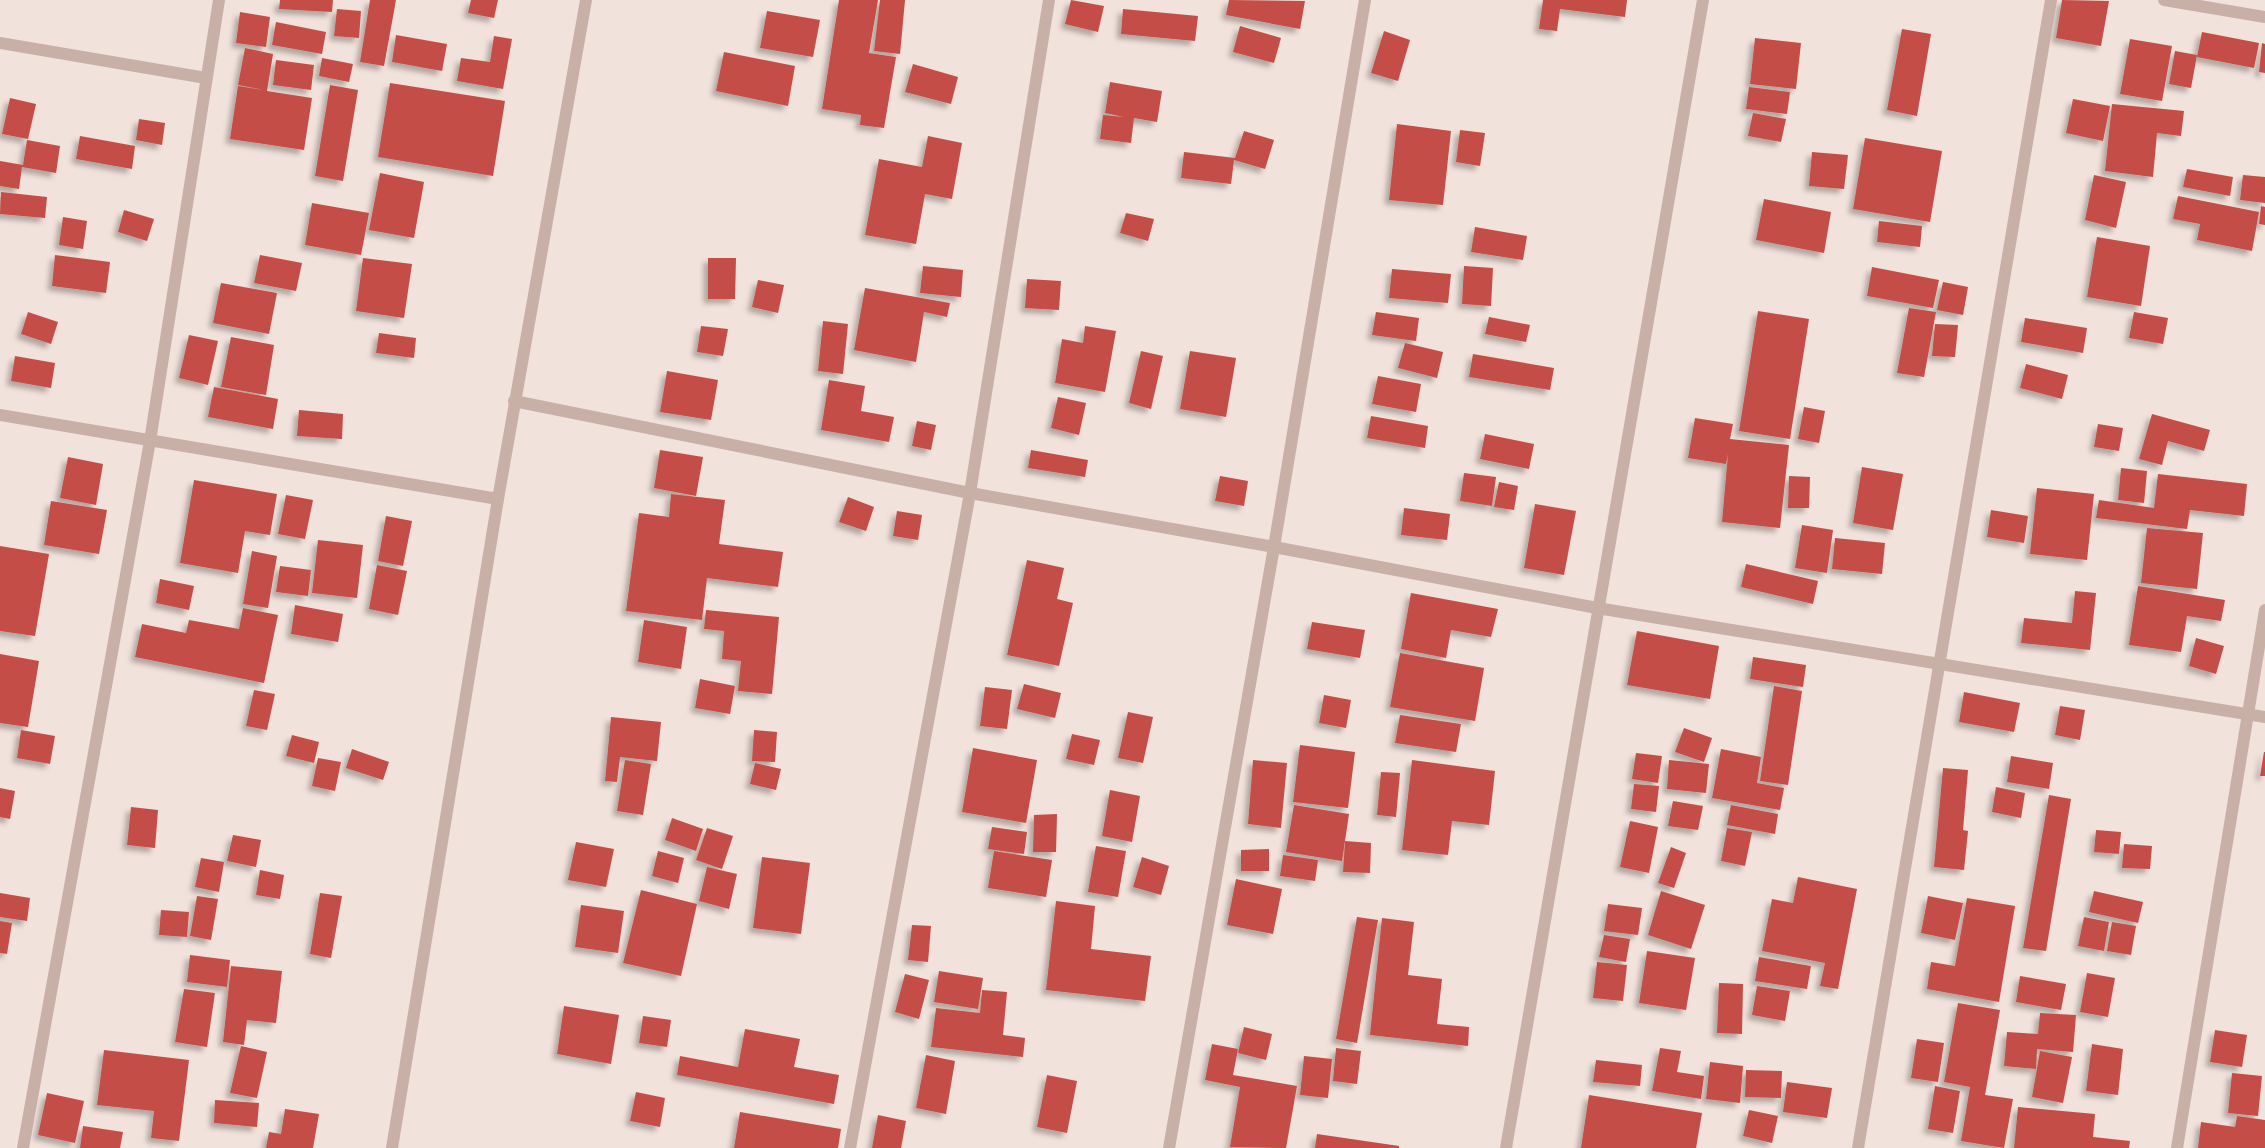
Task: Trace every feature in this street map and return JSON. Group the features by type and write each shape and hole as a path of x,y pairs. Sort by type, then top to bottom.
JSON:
{"street":[{"path":"23,1148 150,441 219,0"},
{"path":"392,1148 514,401 586,0"},
{"path":"850,1148 970,493 1048,0"},
{"path":"1169,1148 1274,546 1365,0"},
{"path":"1506,1148 1597,608 1703,0"},
{"path":"1858,1148 2051,0"},
{"path":"2164,0 2265,17"},
{"path":"0,43 206,78"},
{"path":"514,401 970,493 1274,546 1597,608 2265,717"},
{"path":"0,415 498,499"},
{"path":"2177,1148 2246,714 2265,610"}],"building":[{"path":"280,0 333,0 332,12 279,9"},
{"path":"370,0 396,0 384,66 360,62"},
{"path":"471,0 498,0 494,18 468,13"},
{"path":"839,0 878,0 869,53 896,57 884,128 860,125 861,115 822,109"},
{"path":"880,0 905,0 900,54 874,51"},
{"path":"1071,0 1104,6 1098,32 1065,24"},
{"path":"1229,0 1305,1 1300,29 1226,15"},
{"path":"1543,0 1627,0 1625,17 1560,9 1557,31 1539,29"},
{"path":"2062,0 2109,1 2101,46 2056,38"},
{"path":"337,9 361,11 359,38 334,36"},
{"path":"1123,9 1198,16 1195,41 1121,34"},
{"path":"767,11 820,20 813,57 760,48"},
{"path":"240,12 270,17 266,47 236,43"},
{"path":"276,22 326,32 322,54 272,45"},
{"path":"1240,26 1281,38 1274,63 1233,52"},
{"path":"1902,29 1931,34 1917,116 1887,110"},
{"path":"1384,31 1410,40 1398,81 1371,73"},
{"path":"2202,32 2259,43 2254,68 2197,57"},
{"path":"396,35 447,44 442,71 392,62"},
{"path":"494,36 512,39 503,89 457,81 461,58 490,62"},
{"path":"1755,38 1801,43 1796,89 1750,84"},
{"path":"2130,39 2172,46 2162,101 2120,94"},
{"path":"2262,43 2265,44 2265,73 2259,72"},
{"path":"245,48 273,54 267,91 312,98 304,150 230,139 238,86 264,90 238,85"},
{"path":"2175,51 2197,55 2191,88 2169,84"},
{"path":"724,52 795,66 788,106 716,91"},
{"path":"322,58 353,64 349,82 319,76"},
{"path":"276,60 314,65 311,90 273,85"},
{"path":"913,64 958,77 951,104 905,92"},
{"path":"1110,82 1162,91 1157,122 1134,118 1131,143 1100,139 1103,115 1124,117 1105,113"},
{"path":"390,83 505,101 493,176 378,157"},
{"path":"330,85 358,90 343,181 315,176"},
{"path":"1749,87 1790,92 1787,114 1746,109"},
{"path":"10,98 36,104 28,139 2,134"},
{"path":"2073,99 2110,106 2103,141 2066,133"},
{"path":"2112,104 2184,111 2181,136 2157,133 2153,177 2105,171"},
{"path":"1753,113 1786,119 1781,142 1748,136"},
{"path":"139,119 165,123 162,145 136,140"},
{"path":"1397,124 1451,131 1443,205 1389,200"},
{"path":"1460,130 1485,133 1480,166 1456,162"},
{"path":"1244,131 1274,140 1265,169 1234,160 1231,184 1181,178 1184,152 1235,158"},
{"path":"80,136 135,146 132,169 76,159"},
{"path":"928,136 962,143 952,199 925,194 916,244 865,235 879,159 922,167"},
{"path":"1865,138 1942,151 1930,222 1853,209"},
{"path":"27,140 60,146 56,173 22,167 19,189 0,186 0,161 23,165"},
{"path":"1812,152 1848,155 1844,189 1809,186"},
{"path":"2187,169 2233,177 2230,196 2183,187"},
{"path":"380,173 424,182 414,238 369,230"},
{"path":"2094,175 2126,182 2116,228 2085,220"},
{"path":"2243,175 2265,177 2265,203 2240,200"},
{"path":"1,192 47,197 45,218 0,214"},
{"path":"2178,196 2259,212 2252,251 2197,240 2200,224 2173,219"},
{"path":"1764,199 1831,212 1824,253 1756,240"},
{"path":"312,203 369,213 361,255 305,245"},
{"path":"2261,206 2265,207 2265,225 2259,224"},
{"path":"124,210 154,219 147,241 118,232"},
{"path":"1126,213 1154,219 1148,241 1120,233"},
{"path":"63,217 87,221 83,249 59,245"},
{"path":"1879,221 1922,226 1920,247 1877,242"},
{"path":"1475,227 1527,236 1523,260 1471,252"},
{"path":"2097,237 2150,246 2141,306 2087,297"},
{"path":"55,255 110,262 106,293 52,286"},
{"path":"260,255 302,263 296,291 254,283"},
{"path":"363,258 412,264 404,318 356,311"},
{"path":"708,258 736,258 735,299 708,299"},
{"path":"923,266 963,270 961,297 920,293"},
{"path":"1464,266 1493,268 1491,306 1462,304"},
{"path":"1872,267 1939,280 1933,308 1867,296"},
{"path":"1392,269 1451,274 1448,303 1389,298"},
{"path":"1027,279 1061,281 1059,310 1025,308"},
{"path":"758,280 784,285 778,313 752,307"},
{"path":"1943,282 1968,287 1963,315 1937,310"},
{"path":"221,283 277,293 269,334 213,323"},
{"path":"865,288 950,303 947,317 924,312 916,362 854,350"},
{"path":"1909,308 1936,312 1924,377 1897,373"},
{"path":"1758,311 1809,319 1790,439 1739,431"},
{"path":"28,312 58,322 51,344 21,334"},
{"path":"1376,312 1419,318 1416,341 1372,335"},
{"path":"2134,312 2168,318 2163,344 2129,338"},
{"path":"1489,317 1530,325 1526,342 1485,334"},
{"path":"2025,318 2087,328 2083,353 2021,342"},
{"path":"823,321 848,324 843,374 818,371"},
{"path":"1935,324 1958,325 1955,357 1932,356"},
{"path":"701,326 728,329 723,356 697,352"},
{"path":"1085,326 1116,331 1105,392 1055,383 1062,339 1083,343"},
{"path":"379,333 416,338 414,358 376,353"},
{"path":"189,335 218,341 208,385 179,378"},
{"path":"231,337 274,345 266,395 221,387"},
{"path":"1405,343 1443,352 1437,378 1398,368"},
{"path":"1141,351 1163,356 1151,409 1129,403"},
{"path":"1190,351 1236,358 1226,417 1180,409"},
{"path":"1473,354 1554,368 1550,390 1469,377"},
{"path":"15,356 55,363 51,388 11,381"},
{"path":"2026,364 2068,375 2062,399 2020,388"},
{"path":"667,371 718,380 711,420 660,412"},
{"path":"1378,376 1421,384 1416,412 1372,404"},
{"path":"829,380 865,386 861,411 894,417 889,442 821,430"},
{"path":"214,387 278,399 273,429 208,417"},
{"path":"1058,397 1086,403 1079,435 1051,428"},
{"path":"1804,407 1825,411 1819,443 1798,439"},
{"path":"299,410 343,414 342,439 297,436"},
{"path":"2152,414 2210,430 2204,451 2168,441 2162,465 2139,459"},
{"path":"1371,416 1428,426 1425,448 1367,438"},
{"path":"1695,418 1733,424 1730,439 1789,445 1780,528 1722,522 1728,454 1726,464 1688,458"},
{"path":"917,421 936,425 931,450 912,446"},
{"path":"2098,424 2123,428 2119,451 2094,447"},
{"path":"1485,434 1534,444 1529,469 1480,459"},
{"path":"660,450 703,457 696,496 654,488"},
{"path":"1031,450 1088,460 1085,477 1028,468"},
{"path":"68,457 103,464 96,505 60,498"},
{"path":"1862,467 1903,474 1893,530 1853,523"},
{"path":"2121,468 2147,471 2144,503 2118,500"},
{"path":"1464,473 1496,477 1492,506 1460,501"},
{"path":"2158,474 2247,484 2244,516 2190,510 2187,529 2096,518 2099,500 2154,508"},
{"path":"1220,476 1248,481 1244,506 1215,501"},
{"path":"1789,476 1810,477 1809,508 1788,508"},
{"path":"194,480 277,494 270,535 245,531 238,573 180,563"},
{"path":"1499,482 1518,486 1514,510 1494,507"},
{"path":"2037,488 2094,494 2087,560 2030,554"},
{"path":"671,494 725,500 719,544 783,552 778,587 707,578 702,620 626,611 639,513 669,517"},
{"path":"286,495 313,500 305,539 278,534"},
{"path":"848,497 874,507 866,531 839,522"},
{"path":"51,501 107,510 99,554 44,545"},
{"path":"1535,504 1576,511 1564,575 1524,568"},
{"path":"1404,508 1450,514 1447,540 1401,535"},
{"path":"1991,510 2028,516 2024,543 1987,537"},
{"path":"897,511 922,515 918,540 893,536"},
{"path":"386,516 412,521 403,566 378,561"},
{"path":"1802,525 1833,530 1827,573 1795,568"},
{"path":"2147,528 2203,533 2197,589 2141,583"},
{"path":"1835,538 1885,543 1882,574 1832,569"},
{"path":"318,540 363,545 357,598 312,593"},
{"path":"0,546 49,554 35,636 0,631"},
{"path":"252,551 277,556 268,608 243,604"},
{"path":"1027,560 1064,568 1057,599 1073,603 1059,666 1007,655"},
{"path":"1746,564 1818,581 1813,604 1741,587"},
{"path":"377,565 407,571 398,615 369,609"},
{"path":"280,566 311,570 308,596 276,592"},
{"path":"160,579 194,586 189,610 156,603"},
{"path":"2138,586 2225,600 2221,621 2187,616 2181,652 2129,645"},
{"path":"2075,591 2096,593 2090,650 2021,643 2024,618 2072,623"},
{"path":"1411,593 1498,609 1491,637 1451,630 1446,658 1401,649"},
{"path":"295,605 343,614 338,642 291,634"},
{"path":"243,608 278,615 264,683 135,657 142,624 186,633 189,620 239,629"},
{"path":"706,610 779,617 772,694 738,691 741,661 722,659 724,631 704,629"},
{"path":"644,620 687,627 681,669 638,662"},
{"path":"1312,622 1365,630 1360,658 1307,649"},
{"path":"1637,631 1719,646 1710,699 1627,685"},
{"path":"2196,638 2224,646 2216,674 2189,666"},
{"path":"1400,653 1484,668 1475,721 1390,707"},
{"path":"0,654 39,661 28,727 0,723"},
{"path":"1753,657 1806,665 1803,687 1750,679"},
{"path":"700,679 735,686 730,714 695,708"},
{"path":"1024,684 1061,693 1055,718 1017,709"},
{"path":"1774,686 1802,691 1788,785 1760,781"},
{"path":"985,687 1012,690 1007,729 980,726"},
{"path":"254,690 275,694 267,730 246,726"},
{"path":"1964,692 2020,703 2014,732 1959,722"},
{"path":"1324,695 1351,700 1346,728 1319,723"},
{"path":"2060,706 2085,710 2080,740 2055,735"},
{"path":"1128,712 1153,717 1143,763 1118,758"},
{"path":"1400,715 1461,724 1456,752 1395,743"},
{"path":"611,717 661,722 657,761 620,757 617,782 605,781"},
{"path":"1684,728 1712,738 1704,762 1675,752"},
{"path":"21,730 55,736 50,764 17,758"},
{"path":"754,730 777,732 775,762 752,761"},
{"path":"1072,734 1100,740 1094,765 1066,759"},
{"path":"292,735 319,742 314,763 286,756"},
{"path":"1300,745 1355,752 1348,808 1293,802"},
{"path":"973,748 1037,760 1026,823 962,812"},
{"path":"352,749 389,762 383,780 346,768"},
{"path":"1721,749 1761,757 1757,783 1784,788 1780,810 1712,798"},
{"path":"2264,752 2265,776 2260,776"},
{"path":"1636,753 1662,756 1658,783 1632,779"},
{"path":"2011,756 2053,763 2049,789 2007,782"},
{"path":"318,758 341,762 335,791 312,786"},
{"path":"625,760 651,764 643,815 617,811"},
{"path":"1253,760 1287,763 1281,828 1248,824"},
{"path":"1412,760 1495,771 1489,825 1452,821 1448,855 1402,850"},
{"path":"1669,760 1709,764 1706,793 1667,789"},
{"path":"755,763 781,769 776,790 750,784"},
{"path":"1943,768 1968,770 1963,830 1968,831 1964,870 1934,867"},
{"path":"1381,772 1400,773 1396,817 1377,815"},
{"path":"1634,784 1659,786 1656,812 1631,809"},
{"path":"1996,787 2025,793 2021,818 1992,812"},
{"path":"0,788 15,791 10,819 0,817"},
{"path":"1110,790 1140,796 1132,842 1102,836"},
{"path":"2049,795 2071,799 2046,951 2023,948"},
{"path":"1673,801 1703,806 1698,830 1668,826"},
{"path":"1294,805 1349,814 1342,861 1286,852"},
{"path":"1731,805 1778,814 1775,834 1727,825"},
{"path":"131,807 158,810 155,848 127,845"},
{"path":"1057,814 1056,852 1033,852 1034,815"},
{"path":"672,818 703,829 696,851 665,840"},
{"path":"1630,821 1658,827 1649,873 1620,867"},
{"path":"992,827 1027,832 1024,854 988,849"},
{"path":"707,828 733,836 722,869 696,860"},
{"path":"1727,828 1752,832 1745,866 1721,861"},
{"path":"2096,830 2121,832 2119,854 2094,852"},
{"path":"233,835 261,840 256,867 227,861"},
{"path":"1345,841 1371,843 1370,873 1343,872"},
{"path":"576,842 614,849 606,887 568,880"},
{"path":"2124,844 2152,846 2150,869 2122,868"},
{"path":"1096,846 1126,851 1118,897 1088,892"},
{"path":"1671,847 1686,853 1674,888 1658,883"},
{"path":"1269,849 1269,871 1241,871 1241,850"},
{"path":"658,851 684,858 678,883 652,876"},
{"path":"994,851 1052,860 1046,897 988,888"},
{"path":"1283,855 1318,860 1315,881 1280,876"},
{"path":"762,857 810,863 801,934 753,928"},
{"path":"1142,857 1169,866 1161,895 1133,887"},
{"path":"201,858 224,862 219,892 195,887"},
{"path":"707,867 737,874 729,909 699,901"},
{"path":"260,870 284,875 280,899 256,895"},
{"path":"1798,877 1857,889 1838,989 1820,986 1825,963 1762,951 1772,899 1793,903"},
{"path":"1236,879 1282,889 1273,934 1227,925"},
{"path":"641,890 697,904 681,976 623,963"},
{"path":"1661,891 1705,905 1691,949 1648,935"},
{"path":"2094,891 2143,902 2138,923 2089,912"},
{"path":"0,893 30,898 27,921 0,917"},
{"path":"320,893 342,896 331,958 310,954"},
{"path":"197,896 218,899 211,940 190,936"},
{"path":"1928,896 1963,903 1955,940 1921,933"},
{"path":"1967,898 2015,906 1999,1002 1927,989 1931,962 1955,966"},
{"path":"1056,901 1095,906 1091,949 1151,956 1145,1001 1046,990"},
{"path":"1608,904 1642,908 1638,935 1604,931"},
{"path":"581,905 624,911 618,953 575,947"},
{"path":"161,910 189,912 187,937 159,935"},
{"path":"1357,917 1378,920 1357,1043 1336,1039"},
{"path":"2084,917 2109,922 2104,951 2078,946"},
{"path":"1382,918 1414,922 1408,975 1442,979 1437,1024 1469,1027 1468,1046 1370,1035"},
{"path":"0,921 12,923 7,954 0,953"},
{"path":"2112,922 2136,926 2131,955 2107,951"},
{"path":"912,925 931,926 928,962 908,960"},
{"path":"1604,935 1630,939 1626,962 1599,957"},
{"path":"1647,951 1695,958 1686,1010 1639,1003"},
{"path":"190,955 230,960 227,987 187,982"},
{"path":"1759,957 1811,966 1807,989 1755,981"},
{"path":"1597,962 1627,965 1623,1001 1593,998"},
{"path":"231,966 282,971 276,1023 247,1020 244,1045 223,1042"},
{"path":"939,971 983,978 978,1009 934,1002"},
{"path":"2087,973 2115,978 2108,1017 2080,1012"},
{"path":"905,974 929,980 919,1019 895,1012"},
{"path":"2020,976 2066,984 2061,1010 2016,1002"},
{"path":"1719,983 1743,984 1742,1034 1717,1033"},
{"path":"1757,986 1790,991 1785,1021 1752,1015"},
{"path":"184,989 215,993 207,1047 175,1042"},
{"path":"982,990 1007,992 1003,1035 1025,1038 1023,1057 931,1047 936,1008 980,1013"},
{"path":"1958,1003 2000,1010 1985,1095 2013,1099 2004,1148 1961,1141 1970,1087 1944,1082"},
{"path":"564,1006 619,1015 611,1064 557,1054"},
{"path":"2040,1013 2076,1015 2073,1052 2037,1049 2036,1069 2004,1066 2007,1032 2038,1034"},
{"path":"643,1016 671,1020 667,1047 639,1043"},
{"path":"1244,1027 1272,1034 1266,1060 1238,1053"},
{"path":"745,1029 800,1039 794,1067 839,1075 834,1104 677,1075 680,1056 738,1067"},
{"path":"2215,1030 2247,1035 2242,1067 2210,1062"},
{"path":"1917,1039 1944,1043 1938,1082 1911,1078"},
{"path":"1212,1044 1238,1049 1233,1075 1297,1086 1286,1148 1230,1147 1240,1087 1205,1080"},
{"path":"2092,1044 2123,1049 2118,1095 2086,1091"},
{"path":"241,1046 267,1052 257,1098 230,1093"},
{"path":"1336,1048 1361,1051 1357,1084 1333,1081"},
{"path":"1660,1048 1681,1051 1677,1072 1704,1076 1701,1099 1652,1091"},
{"path":"104,1050 189,1060 179,1141 151,1138 154,1111 97,1105"},
{"path":"2040,1051 2072,1057 2063,1103 2032,1097"},
{"path":"926,1055 955,1061 946,1114 916,1108"},
{"path":"1304,1056 1332,1059 1328,1098 1300,1095"},
{"path":"1596,1060 1642,1065 1640,1086 1593,1082"},
{"path":"1710,1062 1743,1066 1740,1103 1706,1099"},
{"path":"1746,1070 1782,1071 1781,1098 1745,1097"},
{"path":"2232,1073 2262,1076 2258,1116 2228,1113"},
{"path":"1047,1075 1077,1081 1067,1133 1037,1127"},
{"path":"1787,1082 1832,1088 1827,1118 1783,1112"},
{"path":"1935,1086 1960,1091 1953,1133 1928,1129"},
{"path":"636,1092 665,1098 660,1127 630,1121"},
{"path":"47,1093 84,1101 75,1143 38,1135"},
{"path":"1589,1095 1702,1113 1696,1148 1581,1148"},
{"path":"215,1100 259,1103 257,1127 214,1123"},
{"path":"2018,1107 2095,1114 2093,1137 2130,1141 2129,1148 2014,1148"},
{"path":"285,1109 319,1114 313,1148 266,1148 269,1132 281,1134"},
{"path":"1749,1110 1778,1116 1772,1143 1743,1136"},
{"path":"740,1112 841,1129 838,1148 734,1148"},
{"path":"878,1115 906,1121 901,1148 872,1148"},
{"path":"2237,1116 2265,1120 2265,1148 2198,1148 2201,1122 2235,1127"},
{"path":"83,1126 123,1132 120,1148 80,1148"},
{"path":"1317,1134 1399,1146 1399,1148 1315,1148"}]}
